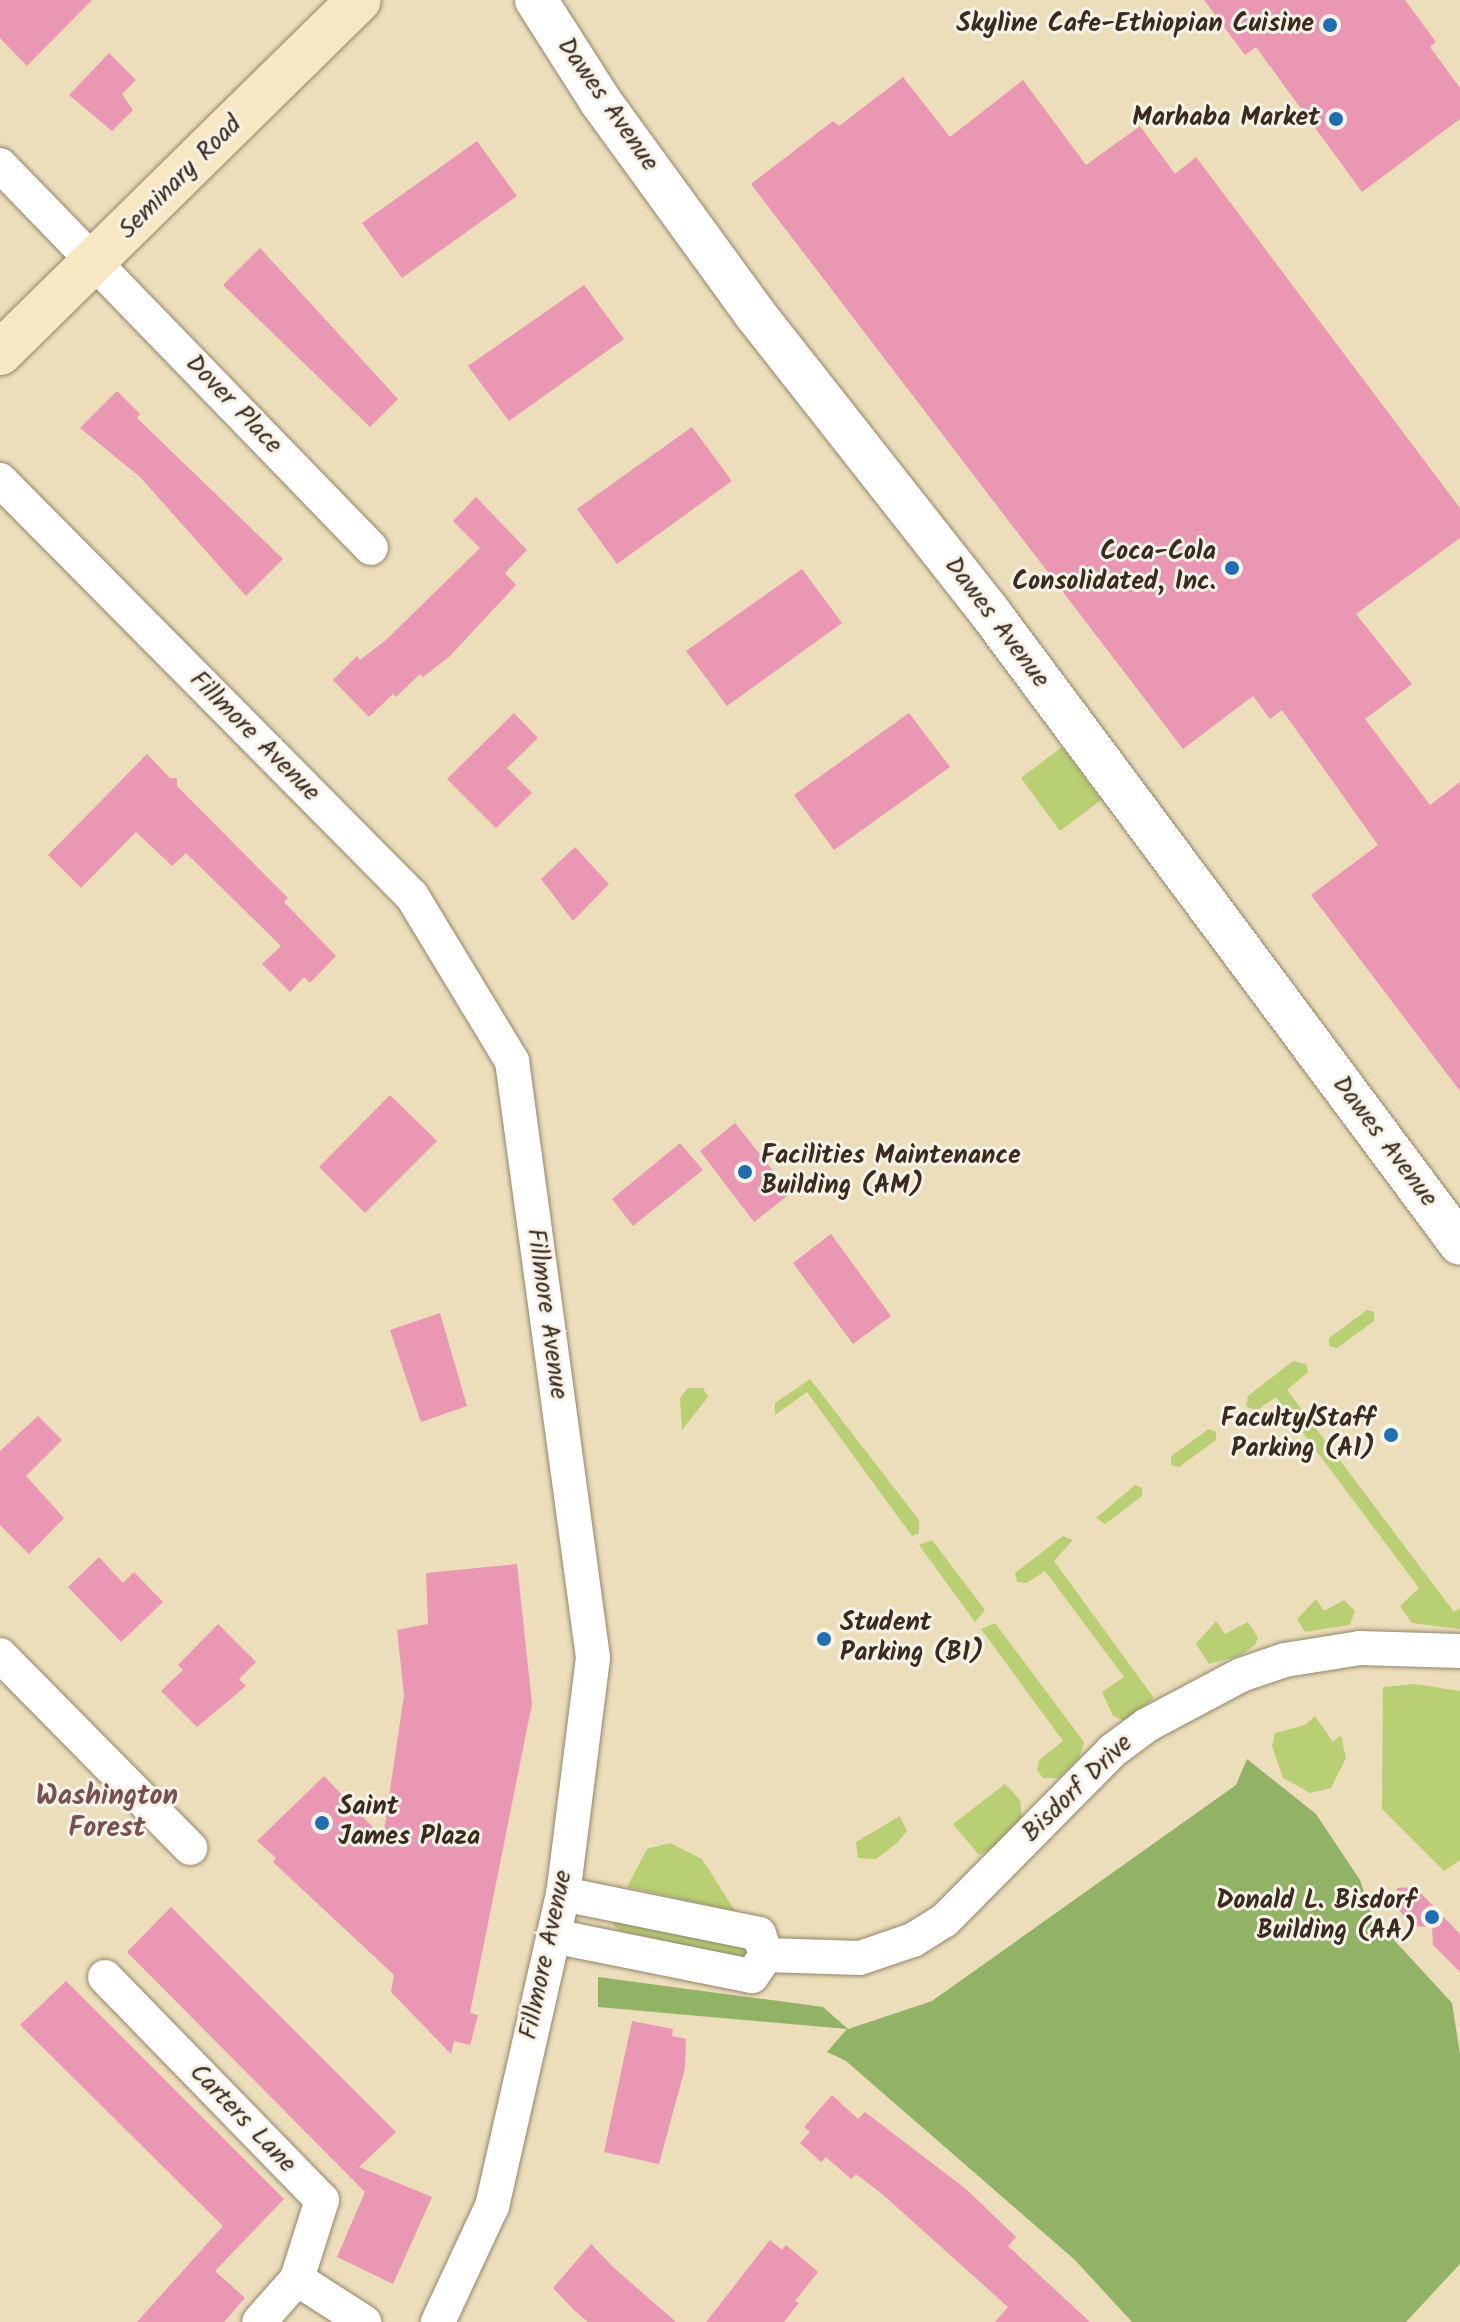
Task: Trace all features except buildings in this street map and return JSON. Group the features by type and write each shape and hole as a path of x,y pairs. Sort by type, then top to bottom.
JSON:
{"main road":[{"name":"Seminary Road","path":"0,353 95,263 359,0"}],"street":[{"name":"Dawes Avenue","path":"536,0 601,102 755,314 988,610 1460,1244"},
{"path":"0,165 95,263"},
{"name":"Dover Place","path":"95,263 371,548"},
{"name":"Fillmore Avenue","path":"0,480 412,896 512,1061 593,1658 563,1894 492,2206 438,2322"},
{"name":"Bisdorf Drive","path":"766,1955 860,1958 913,1940 944,1921 1112,1751 1147,1725 1241,1675 1285,1660 1360,1648 1460,1651"},
{"path":"0,1655 190,1848"},
{"path":"553,1936 752,1976 766,1955 759,1934 563,1894"},
{"name":"Carters Lane","path":"105,1977 322,2200 297,2279 259,2322"},
{"path":"297,2279 364,2322"}],"green space":[{"path":"1062,747 1101,800 1060,831 1021,778"},
{"path":"1367,1310 1374,1312 1374,1321 1337,1348 1329,1346 1329,1338"},
{"path":"1293,1361 1306,1364 1308,1372 1287,1390 1454,1612 1460,1608 1460,1629 1412,1623 1400,1606 1419,1588 1276,1397 1256,1411 1246,1406 1248,1396"},
{"path":"810,1379 919,1520 919,1533 912,1536 807,1392 775,1415 775,1403"},
{"path":"688,1388 703,1388 708,1397 682,1430 680,1398"},
{"path":"1209,1429 1216,1432 1216,1440 1179,1467 1171,1465 1171,1456"},
{"path":"1135,1485 1142,1488 1142,1496 1105,1524 1096,1518"},
{"path":"1063,1536 1073,1540 1054,1561 1154,1698 1125,1721 1113,1716 1102,1692 1124,1677 1045,1571 1027,1583 1017,1582 1015,1573"},
{"path":"932,1540 985,1610 975,1622 919,1545"},
{"path":"1316,1599 1324,1611 1344,1600 1355,1611 1350,1625 1305,1632 1297,1619"},
{"path":"1216,1621 1225,1634 1248,1622 1258,1638 1255,1645 1241,1655 1209,1664 1196,1644"},
{"path":"995,1623 1084,1742 1080,1757 1059,1778 1043,1778 1037,1770 1039,1760 1063,1741 981,1629"},
{"path":"1415,1684 1460,1691 1460,1860 1444,1871 1382,1809 1383,1687"},
{"path":"1315,1716 1333,1742 1341,1735 1346,1758 1331,1788 1310,1793 1283,1778 1272,1746 1275,1733 1305,1725"},
{"path":"1247,1759 1316,1814 1360,1880 1372,1916 1452,2003 1460,2054 1460,2264 1406,2322 1132,2322 1075,2260 846,2061 827,2052 847,2029 598,2007 598,1977 823,2007 848,2029 932,2001 1236,1785"},
{"path":"1005,1784 1020,1800 1022,1818 997,1845 979,1855 953,1824"},
{"path":"900,1816 907,1831 897,1843 876,1859 858,1858 856,1842"},
{"path":"670,1843 702,1859 735,1911 627,1887 647,1849"},
{"path":"615,1918 743,1944 749,1952 739,1959 619,1930 613,1925"}],"place":[{"name":"Skyline Cafe-Ethiopian Cuisine","path":"1330,25"},
{"name":"Marhaba Market","path":"1336,119"},
{"name":"Coca-Cola Consolidated, Inc.","path":"1232,568"},
{"name":"Facilities Maintenance Building (AM)","path":"745,1172"},
{"name":"Faculty/Staff Parking (A1)","path":"1391,1435"},
{"name":"Student Parking (B1)","path":"824,1639"},
{"name":"Saint James Plaza","path":"322,1823"},
{"name":"Donald L. Bisdorf Building (AA)","path":"1432,1917"}],"district":[{"name":"Washington Forest","path":"107,1813"}]}
